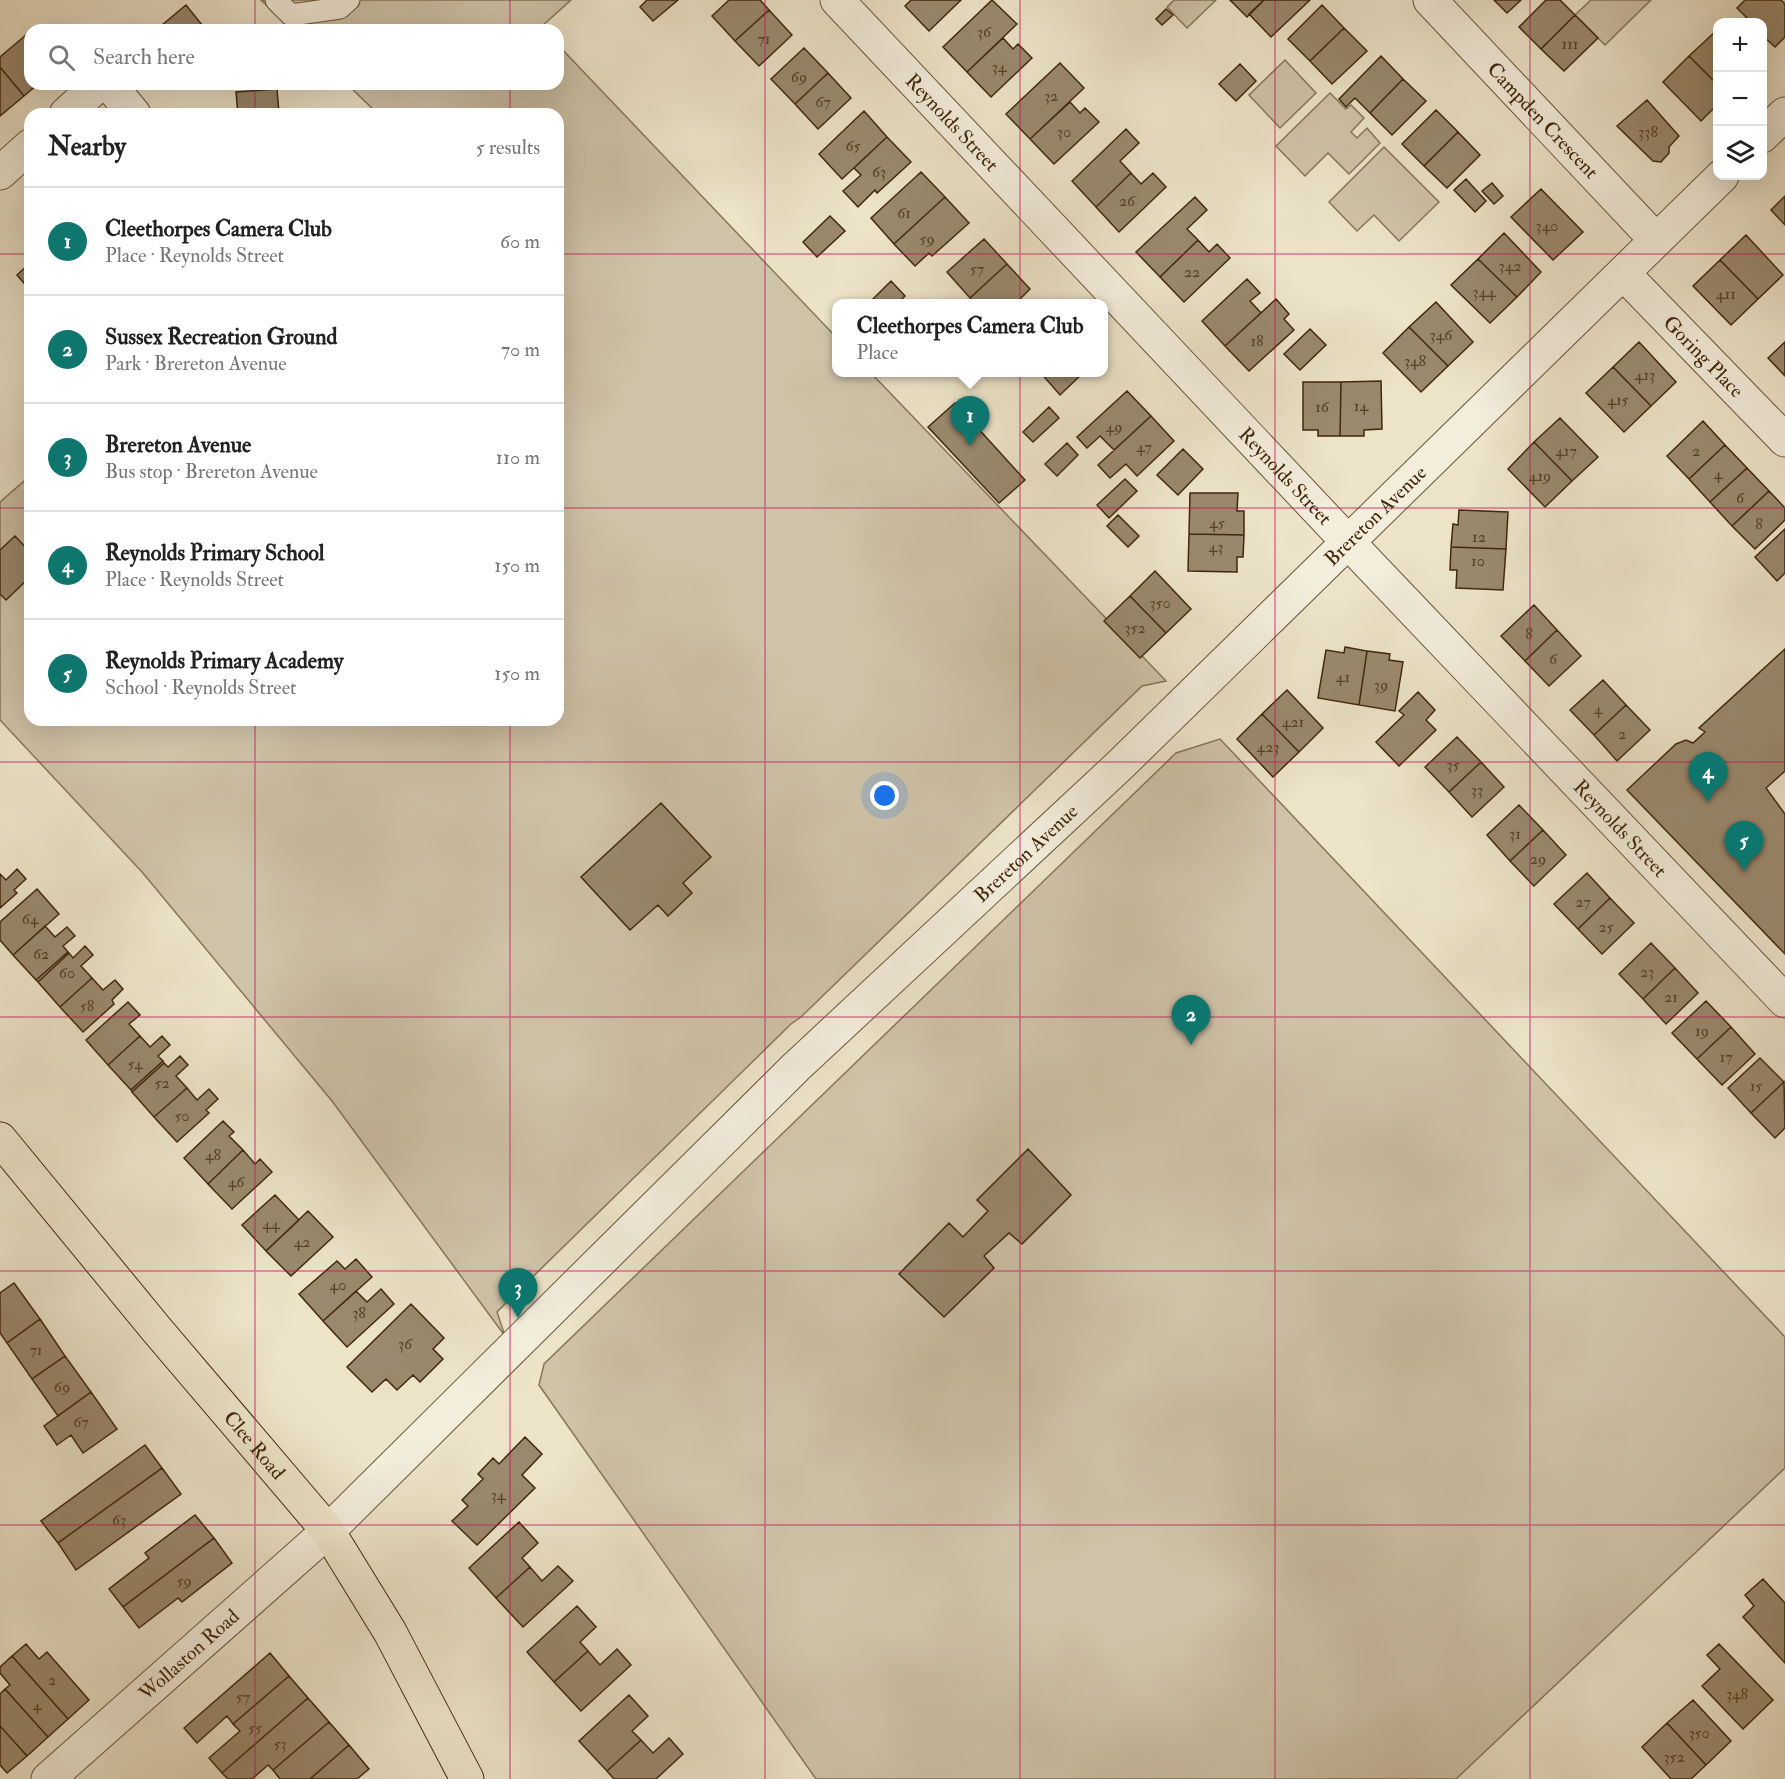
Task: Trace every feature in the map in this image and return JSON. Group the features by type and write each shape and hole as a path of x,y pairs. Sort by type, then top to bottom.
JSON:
{"main road":[{"name":"Clee Road","path":"0,1139 156,1330 328,1531 390,1632 467,1779"}],"street":[{"name":"Reynolds Street","path":"837,0 1785,1001"},
{"name":"Campden Crescent","path":"1430,0 1656,240"},
{"path":"73,108 92,90"},
{"path":"114,90 129,108"},
{"path":"1767,131 1785,114"},
{"path":"0,172 24,151"},
{"name":"Brereton Avenue","path":"328,1531 796,1067 1118,767 1718,180"},
{"name":"Goring Place","path":"1623,273 1785,440"},
{"name":"Wollaston Road","path":"48,1779 328,1531"}],"lane":[{"path":"276,0 291,15 340,8 349,0"}],"shaded area":[{"path":"261,0 571,0 544,24 286,24"},
{"path":"1174,0 1216,0 1187,28 1167,7"},
{"path":"1591,0 1651,0 1605,45 1575,15"},
{"path":"564,51 832,333 832,377 875,377 1166,681 1142,686 507,1302 497,1312 505,1336 332,1101 142,872 0,720 0,502 24,481 24,726 564,726 564,108 372,108 353,90 564,90"},
{"path":"1285,60 1316,93 1280,128 1249,95"},
{"path":"1330,93 1346,109 1351,105 1364,118 1351,132 1357,138 1367,128 1380,143 1349,174 1328,153 1305,176 1276,146"},
{"path":"1384,147 1439,202 1399,241 1374,215 1357,231 1329,202"},
{"path":"1220,739 1785,1337 1785,1468 1456,1779 816,1779 539,1385 544,1364 1176,753"}],"building":[{"path":"647,0 678,0 653,21 640,7"},
{"path":"729,0 760,0 769,10 735,41 712,16"},
{"path":"911,0 961,0 929,31 905,6"},
{"path":"992,0 1017,24 967,72 943,47"},
{"path":"1230,0 1264,0 1247,17"},
{"path":"1264,0 1310,0 1271,37 1249,14"},
{"path":"1494,0 1521,0 1507,13"},
{"path":"1546,0 1560,0 1575,15 1541,49 1519,27"},
{"path":"1745,0 1781,0 1785,4 1785,37 1775,47 1767,40 1767,18 1747,18 1737,8"},
{"path":"186,5 201,24 163,24"},
{"path":"1322,5 1344,28 1310,61 1288,39"},
{"path":"1166,9 1173,15 1162,25 1156,19"},
{"path":"769,10 792,35 759,66 735,41"},
{"path":"1575,15 1598,38 1564,71 1541,49"},
{"path":"1344,28 1367,51 1332,84 1310,61"},
{"path":"1713,34 1713,80 1689,56"},
{"path":"24,37 24,90 31,90 24,96 0,67 0,57"},
{"path":"1003,38 1013,49 1018,44 1032,58 991,97 967,72"},
{"path":"804,48 828,73 795,104 771,79"},
{"path":"1381,56 1403,79 1370,113 1355,98 1346,107 1339,99"},
{"path":"1689,56 1713,80 1713,109 1701,121 1663,82"},
{"path":"1060,63 1084,88 1030,139 1006,114"},
{"path":"1240,64 1256,81 1236,101 1219,84"},
{"path":"0,67 24,96 0,116"},
{"path":"828,73 851,98 818,129 795,104"},
{"path":"1403,79 1426,101 1392,135 1370,113"},
{"path":"277,90 279,108 237,108 236,92"},
{"path":"1647,100 1679,136 1669,147 1669,153 1661,162 1653,161 1617,126"},
{"path":"1070,102 1080,113 1085,108 1099,122 1054,164 1030,139"},
{"path":"1436,110 1458,132 1424,166 1402,144"},
{"path":"864,111 887,137 842,179 819,154"},
{"path":"1126,129 1139,143 1120,161 1131,173 1096,207 1072,181"},
{"path":"1458,132 1480,155 1447,188 1424,166"},
{"path":"887,137 911,162 877,193 875,190 858,207 843,191 861,175 854,168"},
{"path":"921,172 945,197 894,244 871,218"},
{"path":"1131,173 1141,184 1153,173 1166,187 1119,232 1096,207"},
{"path":"1466,179 1486,201 1475,212 1454,190"},
{"path":"1492,183 1503,196 1494,204 1482,191"},
{"path":"1541,189 1583,232 1553,260 1511,217"},
{"path":"1785,196 1785,225 1771,210"},
{"path":"945,197 969,223 932,256 929,253 915,266 894,244"},
{"path":"1195,197 1207,210 1187,229 1198,240 1160,277 1136,252"},
{"path":"830,216 845,231 817,257 803,242"},
{"path":"1504,233 1541,272 1517,297 1478,259"},
{"path":"1746,235 1783,275 1758,299 1720,260"},
{"path":"984,239 1007,264 970,298 947,272"},
{"path":"1198,240 1209,252 1217,244 1230,258 1184,302 1160,277"},
{"path":"1478,259 1517,297 1490,323 1451,285"},
{"path":"1720,260 1758,299 1731,325 1693,286"},
{"path":"1007,264 1030,289 1020,299 970,298"},
{"path":"24,269 24,283 17,275"},
{"path":"1247,279 1260,293 1250,301 1261,313 1225,346 1202,321"},
{"path":"891,281 905,296 902,299 873,299"},
{"path":"1276,299 1289,314 1284,319 1294,330 1249,371 1225,346"},
{"path":"1436,302 1473,342 1448,366 1409,327"},
{"path":"1409,327 1448,366 1421,392 1383,353"},
{"path":"1310,329 1326,345 1300,370 1284,354"},
{"path":"1639,342 1676,382 1651,406 1613,367"},
{"path":"1785,342 1785,376 1768,358"},
{"path":"1613,367 1651,406 1624,432 1586,393"},
{"path":"1044,377 1079,377 1060,395"},
{"path":"1381,381 1382,429 1364,430 1364,436 1340,436 1341,382"},
{"path":"1303,382 1341,382 1340,436 1318,436 1318,430 1303,430"},
{"path":"1127,391 1151,416 1114,450 1100,436 1087,448 1077,437"},
{"path":"955,403 1025,480 999,503 928,427"},
{"path":"1049,407 1059,418 1033,442 1023,432"},
{"path":"1151,416 1174,441 1137,476 1126,464 1110,478 1098,465"},
{"path":"1560,418 1598,457 1572,481 1534,442"},
{"path":"1703,421 1725,445 1689,479 1667,456"},
{"path":"1534,442 1572,481 1545,507 1508,469"},
{"path":"1067,443 1078,455 1057,476 1045,464"},
{"path":"1725,445 1747,468 1710,502 1689,479"},
{"path":"1183,449 1203,469 1178,495 1157,475"},
{"path":"1747,468 1769,491 1732,526 1710,502"},
{"path":"1125,479 1137,491 1109,518 1097,505"},
{"path":"1769,491 1785,508 1785,520 1755,549 1732,526"},
{"path":"1190,493 1238,493 1237,511 1244,511 1244,535 1189,534"},
{"path":"1459,510 1508,512 1506,549 1451,547 1453,524 1458,525"},
{"path":"1118,515 1139,536 1128,547 1107,526"},
{"path":"1785,529 1785,573 1777,581 1755,557"},
{"path":"1189,534 1244,535 1243,557 1237,557 1237,572 1188,571"},
{"path":"15,536 24,546 24,583 6,600 0,594 0,550"},
{"path":"1451,547 1506,549 1503,590 1456,588 1457,570 1450,570"},
{"path":"1155,571 1191,609 1166,633 1130,596"},
{"path":"1130,596 1166,633 1140,658 1104,621"},
{"path":"1534,605 1557,630 1525,661 1501,636"},
{"path":"1557,630 1581,656 1549,686 1525,661"},
{"path":"1345,647 1367,651 1359,705 1318,698 1326,650 1344,653"},
{"path":"1785,649 1785,771 1766,788 1785,814 1785,954 1627,790 1676,744 1686,740 1693,743 1705,732 1699,728"},
{"path":"1367,651 1390,654 1389,660 1403,662 1395,711 1359,705"},
{"path":"1603,680 1626,705 1594,735 1570,710"},
{"path":"1287,690 1323,728 1299,752 1262,714"},
{"path":"1418,692 1435,710 1426,720 1436,730 1399,766 1376,742 1404,715 1399,711"},
{"path":"1626,705 1650,730 1617,761 1594,735"},
{"path":"1262,714 1299,752 1273,777 1237,739"},
{"path":"1457,737 1481,762 1449,792 1425,767"},
{"path":"1481,762 1504,787 1472,817 1449,792"},
{"path":"661,803 711,857 683,883 692,893 668,916 658,905 630,930 581,877"},
{"path":"1519,805 1543,830 1510,861 1487,835"},
{"path":"1543,830 1566,855 1534,886 1510,861"},
{"path":"17,869 26,879 14,890 17,893 0,908 0,874 6,880"},
{"path":"1587,873 1610,898 1578,929 1554,904"},
{"path":"37,889 59,914 13,955 0,940 0,922"},
{"path":"1610,898 1634,923 1602,954 1578,929"},
{"path":"45,926 55,937 67,927 75,936 63,946 68,952 36,980 13,955"},
{"path":"1651,943 1675,968 1643,999 1619,974"},
{"path":"85,946 93,955 81,966 92,978 60,1007 38,982 69,953 73,958"},
{"path":"68,952 38,982 36,980"},
{"path":"1675,968 1698,993 1666,1024 1643,999"},
{"path":"92,978 103,990 115,980 123,989 112,1000 114,1004 83,1032 60,1007"},
{"path":"1706,1001 1731,1027 1697,1059 1672,1033"},
{"path":"128,1002 140,1015 129,1024 140,1036 108,1065 86,1040"},
{"path":"1731,1027 1755,1054 1722,1085 1697,1059"},
{"path":"140,1036 150,1047 162,1036 170,1045 158,1056 163,1061 131,1090 108,1065"},
{"path":"180,1056 188,1065 176,1076 187,1088 154,1117 132,1092 164,1063 168,1067"},
{"path":"1760,1058 1784,1082 1751,1113 1728,1088"},
{"path":"163,1061 164,1063 132,1092 131,1090"},
{"path":"1784,1082 1785,1128 1775,1138 1751,1113"},
{"path":"187,1088 197,1100 209,1089 218,1099 206,1110 209,1113 177,1142 154,1117"},
{"path":"223,1121 234,1132 229,1136 243,1150 208,1184 184,1158"},
{"path":"1028,1149 1071,1195 1022,1244 1009,1233 984,1256 994,1268 944,1317 899,1274 949,1223 963,1237 988,1211 977,1200"},
{"path":"243,1150 255,1164 260,1159 272,1172 232,1209 208,1184"},
{"path":"275,1195 299,1220 266,1251 242,1225"},
{"path":"308,1211 333,1237 291,1276 266,1251"},
{"path":"356,1259 372,1277 323,1321 299,1294 337,1261 345,1269"},
{"path":"14,1283 40,1319 7,1343 0,1333 0,1293"},
{"path":"381,1289 394,1304 347,1347 323,1321 356,1291 367,1302"},
{"path":"411,1304 444,1338 433,1349 443,1359 420,1382 413,1375 397,1390 386,1379 372,1392 347,1367"},
{"path":"40,1319 65,1356 32,1379 7,1343"},
{"path":"65,1356 91,1392 58,1416 32,1379"},
{"path":"91,1392 117,1429 83,1453 71,1435 57,1445 44,1426"},
{"path":"525,1437 542,1454 522,1475 535,1488 477,1545 452,1521 468,1506 462,1500 483,1479 478,1474 493,1458 499,1464"},
{"path":"145,1445 162,1468 58,1543 41,1521"},
{"path":"162,1468 181,1494 76,1570 58,1543"},
{"path":"195,1515 214,1538 123,1607 109,1589 149,1558 145,1553"},
{"path":"519,1522 538,1543 522,1558 530,1567 496,1598 469,1568"},
{"path":"214,1538 232,1563 182,1602 178,1598 139,1628 123,1607"},
{"path":"558,1566 573,1581 523,1627 496,1598 530,1567 542,1581"},
{"path":"1763,1579 1785,1603 1785,1663 1743,1617 1754,1606 1745,1595"},
{"path":"577,1606 596,1627 580,1642 588,1651 554,1682 527,1652"},
{"path":"26,1644 39,1659 47,1652 89,1700 68,1719 12,1656"},
{"path":"1719,1644 1773,1700 1743,1729 1702,1686 1720,1669 1707,1655"},
{"path":"617,1649 631,1665 581,1711 554,1682 588,1651 600,1665"},
{"path":"270,1653 289,1676 233,1724 227,1716 197,1743 184,1728"},
{"path":"12,1656 68,1719 48,1737 5,1689 10,1685 0,1673 0,1667"},
{"path":"289,1676 308,1698 222,1773 209,1758 240,1731 233,1724"},
{"path":"5,1689 48,1737 27,1756 0,1726 0,1694"},
{"path":"629,1695 648,1716 632,1731 641,1740 607,1771 579,1741"},
{"path":"308,1698 329,1722 273,1770 268,1765 252,1779 228,1779 222,1773"},
{"path":"1693,1700 1731,1741 1706,1765 1667,1723"},
{"path":"329,1722 349,1745 310,1779 280,1779 273,1770"},
{"path":"1667,1723 1706,1765 1691,1779 1671,1779 1642,1747"},
{"path":"0,1726 27,1756 7,1773 0,1765"},
{"path":"669,1738 683,1754 656,1779 614,1779 607,1771 641,1740 653,1753"},
{"path":"349,1745 369,1769 357,1779 310,1779"}],"place":[{"name":"Cleethorpes Camera Club","path":"970,446"},
{"name":"Reynolds Primary School","path":"1708,802"},
{"name":"Reynolds Primary Academy","path":"1744,871"},
{"name":"Sussex Recreation Ground","path":"1191,1045"},
{"name":"Brereton Avenue","path":"518,1318"}]}
